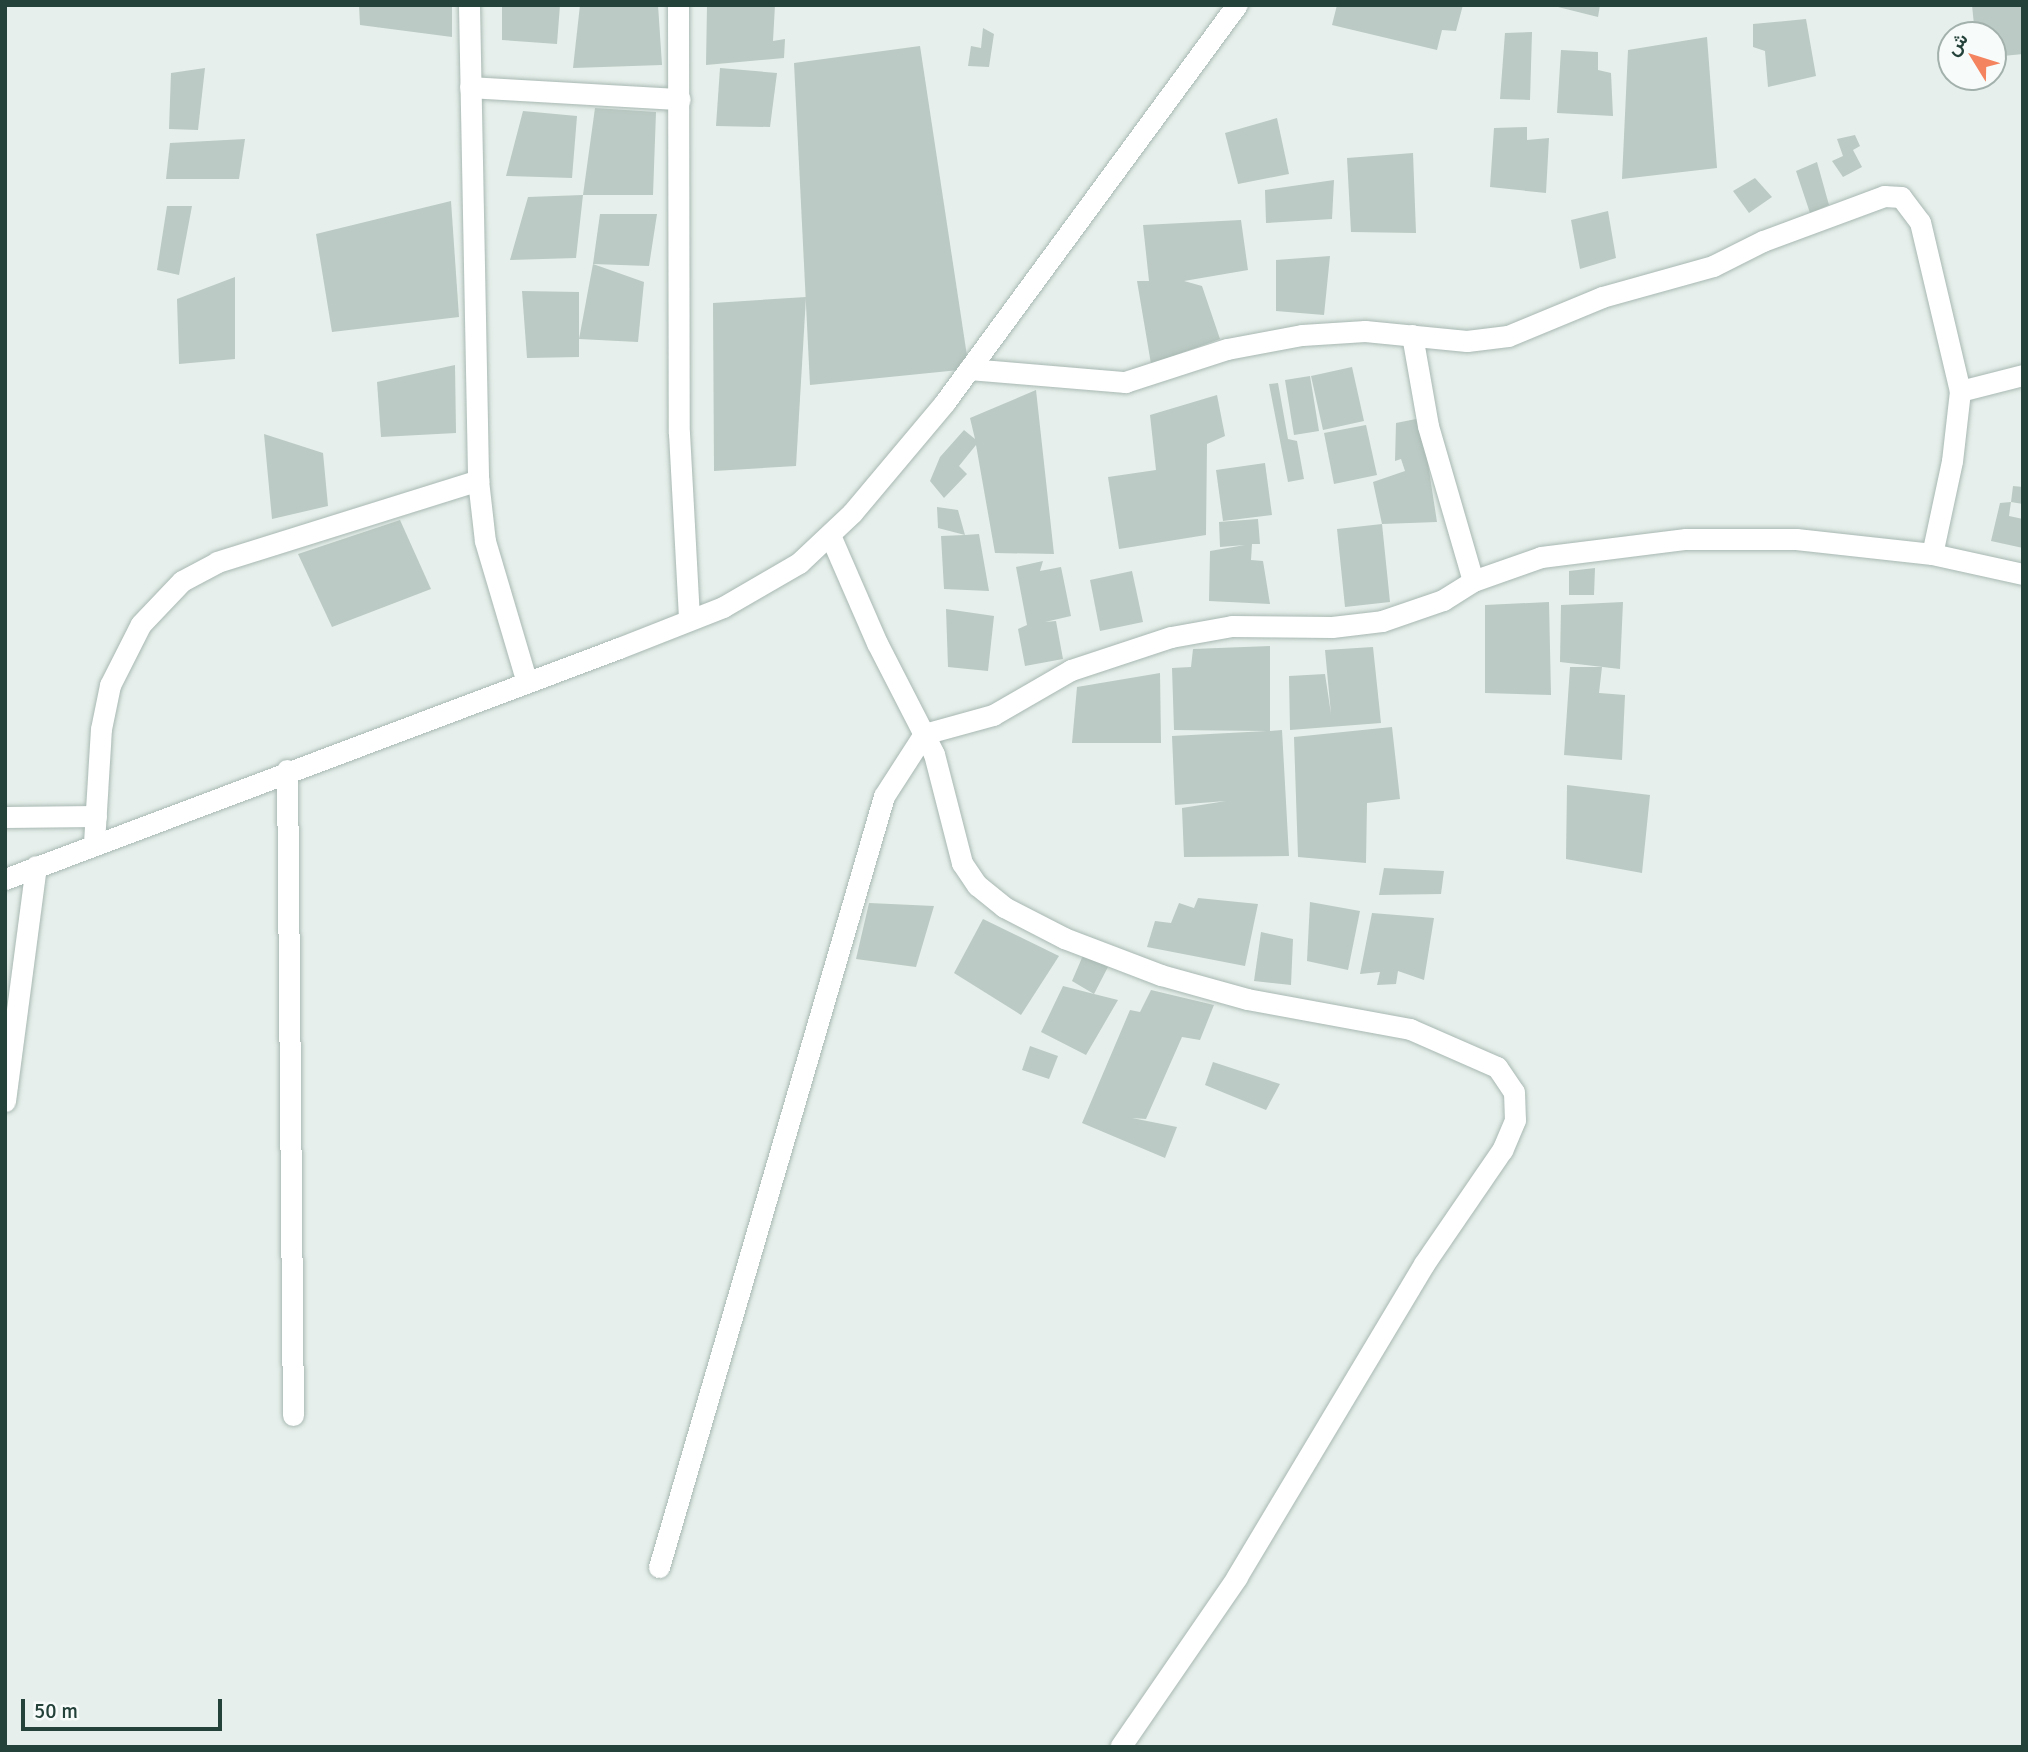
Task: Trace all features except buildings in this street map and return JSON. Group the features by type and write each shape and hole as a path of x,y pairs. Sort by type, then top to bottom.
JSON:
{"street":[{"path":"469,5 480,387 478,480 485,541 526,680"},
{"path":"678,5 679,433 689,620"},
{"path":"5,879 94,843 689,620 762,588 830,535 969,369 1237,5"},
{"path":"470,87 680,99"},
{"path":"969,369 1125,382 1227,348 1302,335 1365,331 1467,341 1508,336 1602,297 1713,266 1763,241 1884,196 1900,197 1920,222 1960,391 1952,461 1932,554"},
{"path":"1412,335 1428,426 1473,581"},
{"path":"1960,391 2023,375"},
{"path":"94,843 102,729 110,685 141,624 182,581 217,562 478,480"},
{"path":"830,535 877,643 924,734 944,787 962,863 977,885 1004,907 1064,938 1161,975 1247,999 1410,1029 1497,1067 1514,1093 1515,1119 1502,1150 1424,1264 1237,1577 1120,1747"},
{"path":"659,1567 884,796 924,734 993,715 1071,670 1171,636 1232,626 1332,627 1382,621 1443,600 1473,581 1541,557 1686,539 1796,539 1932,554 2023,574"},
{"path":"287,770 293,1415"},
{"path":"5,817 96,816"},
{"path":"5,1101 36,866"}]}
